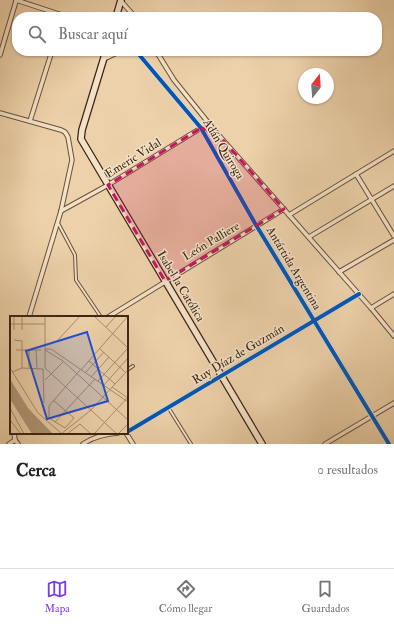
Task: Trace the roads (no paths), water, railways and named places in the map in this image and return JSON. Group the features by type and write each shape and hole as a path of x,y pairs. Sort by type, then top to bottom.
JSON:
{"main road":[{"path":"117,12 121,0"},
{"name":"Isabel la Católica","path":"104,59 82,130 81,139 262,444"}],"street":[{"path":"13,12 16,0 50,12"},
{"path":"121,0 131,12"},
{"path":"0,55 12,14"},
{"path":"30,121 50,56"},
{"path":"104,59 110,56"},
{"name":"Adán Quiroga","path":"140,56 201,128 256,225"},
{"name":"Adán Quiroga","path":"159,56 174,80 215,130 394,336"},
{"path":"178,100 184,92"},
{"path":"0,113 65,132 68,137 72,160 58,223 30,316"},
{"path":"201,128 215,130"},
{"name":"Emeric Vidal","path":"61,211 108,185 201,128"},
{"path":"289,215 394,151"},
{"path":"356,174 394,236"},
{"path":"309,237 394,186"},
{"name":"León Palliere","path":"110,316 284,209"},
{"name":"Antártida Argentina","path":"256,225 389,444"},
{"path":"339,272 394,240"},
{"name":"Ruy Díaz de Guzmán","path":"128,431 359,294"},
{"path":"371,308 394,294"},
{"path":"325,444 394,403"},
{"path":"14,434 15,440 18,444"},
{"path":"83,444 90,440 111,434"},
{"path":"128,434 133,444"},
{"path":"9,444 15,440"}],"lane":[{"path":"58,223 75,255 76,280 100,316"},
{"path":"128,369 133,366"},
{"path":"168,407 191,444"}]}
